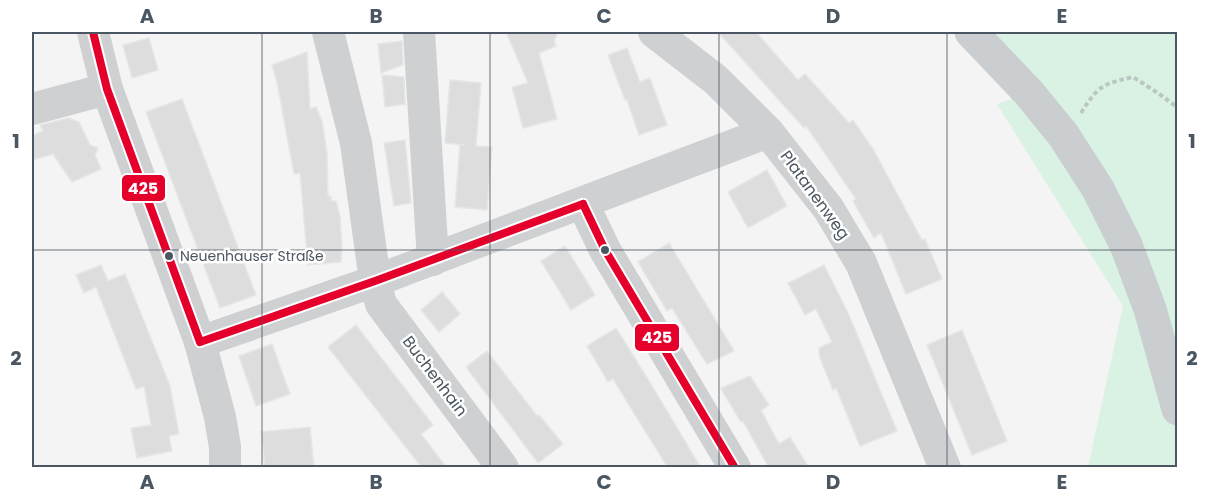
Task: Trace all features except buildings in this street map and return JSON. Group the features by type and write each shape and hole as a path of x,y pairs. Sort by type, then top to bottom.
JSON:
{"main road":[{"path":"971,32 1029,93 1064,135 1098,189 1126,245 1150,309 1178,409"}],"street":[{"path":"93,32 106,89 200,342 220,417 225,447 225,468"},
{"name":"Buchenhain","path":"328,32 356,143 375,281 381,304 503,468"},
{"path":"419,32 433,260"},
{"name":"Platanenweg","path":"654,32 716,80 768,132 828,208 861,263 945,468"},
{"path":"32,109 106,89"},
{"path":"200,342 433,260 768,132"},
{"path":"582,204 605,250 735,468"}],"path":[{"path":"1064,135 1089,100 1105,83 1132,77 1178,108"}],"green space":[{"path":"971,32 1177,32 1177,467 1088,467 1123,306 997,104 1028,93"}],"transit line":[{"name":"425","path":"93,32 107,89 200,342"},
{"name":"425","path":"583,204 605,250 735,468"},
{"name":"425","path":"200,342 375,281 583,204"}],"place":[{"name":"Neuenhauser Straße","path":"169,256"}]}
